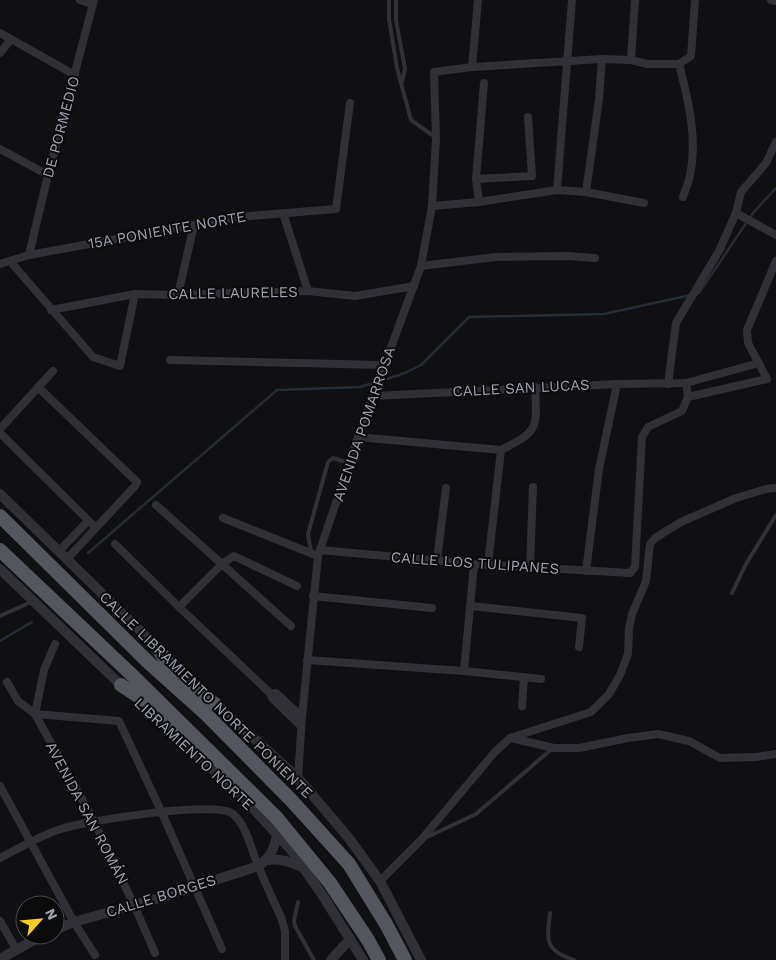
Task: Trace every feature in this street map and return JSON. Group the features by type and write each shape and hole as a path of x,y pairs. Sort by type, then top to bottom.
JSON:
{"highway":[{"name":"CALLE LIBRAMIENTO NORTE PONIENTE","path":"0,516 148,662 211,709 349,864 386,924 405,960"},
{"path":"0,550 133,676 183,734"},
{"path":"0,564 31,588 56,604"},
{"path":"158,649 182,682 211,709"},
{"path":"148,662 182,682"},
{"path":"133,676 155,707 276,817 330,882 379,960"},
{"path":"121,685 155,707"}],"street":[{"path":"80,0 93,2"},
{"path":"478,0 472,67 602,59 630,60 647,64 679,64 691,56 695,0"},
{"path":"557,190 572,0"},
{"path":"630,60 635,0"},
{"path":"771,0 776,1"},
{"name":"DE PORMEDIO","path":"29,255 93,2"},
{"path":"0,33 75,75"},
{"path":"0,54 11,39"},
{"path":"586,192 599,99 602,59"},
{"path":"679,64 687,99 693,151 690,177 683,197"},
{"name":"AVENIDA POMARROSA","path":"298,778 317,554 377,383 421,266 432,206 436,139 434,72 472,67"},
{"path":"479,202 476,179 484,83"},
{"name":"15A PONIENTE NORTE","path":"0,264 29,255 237,217 336,209 350,103"},
{"path":"476,179 532,176 528,117"},
{"path":"668,384 676,323 720,251 736,213 741,192 766,163 776,142"},
{"path":"0,149 48,175"},
{"path":"432,206 479,202 557,190 586,192 644,203"},
{"path":"283,213 308,291"},
{"path":"736,213 776,236"},
{"path":"178,295 194,225"},
{"path":"421,266 496,257 566,256 595,258"},
{"path":"686,383 688,397 767,379 748,343 747,330 776,260"},
{"path":"10,261 93,357 120,366 135,294"},
{"name":"CALLE LAURELES","path":"51,310 135,294 178,295 308,291 355,296 414,286"},
{"path":"170,360 383,367"},
{"name":"CALLE SAN LUCAS","path":"374,396 535,387 686,383 759,363"},
{"path":"53,371 0,431 96,528"},
{"path":"586,572 599,469 617,384"},
{"path":"38,386 137,482 67,559"},
{"path":"358,437 501,450 524,439 530,433 535,417 535,387"},
{"name":"CALLE LOS TULIPANES","path":"223,518 317,554 437,560 586,572 630,573 635,567 642,437 648,427 682,411 688,397"},
{"path":"488,564 501,450"},
{"path":"530,567 533,487"},
{"path":"437,560 446,488"},
{"path":"380,881 421,840 494,753 510,738 591,712 609,694 620,675 628,654 632,614 646,581 650,544 661,533 681,522 736,498 776,488"},
{"path":"0,494 158,649 211,709 298,778 348,837 380,881 421,960"},
{"path":"156,505 291,626"},
{"path":"58,551 88,521"},
{"path":"70,539 78,547"},
{"path":"115,544 271,694 272,698 301,726"},
{"path":"179,607 222,564 234,556 297,586"},
{"path":"464,671 474,564"},
{"name":"LIBRAMIENTO NORTE","path":"0,569 121,685 183,734 240,794 291,850 363,960"},
{"path":"313,596 432,608"},
{"path":"471,606 582,618 579,647"},
{"path":"54,644 44,670 34,714 119,721 222,949"},
{"path":"308,660 464,671 541,679"},
{"path":"522,706 524,678"},
{"name":"AVENIDA SAN ROMÁN","path":"7,682 18,701 34,714 94,821 155,953"},
{"path":"271,694 276,692 302,717"},
{"path":"510,738 554,748 579,748 658,734 689,741 720,758 756,757 776,754"},
{"path":"0,786 74,922 95,956"},
{"path":"0,858 58,830 94,821 162,813 220,810 231,813 238,820 262,863 285,931 285,960"},
{"path":"262,863 274,848 277,835"},
{"name":"CALLE BORGES","path":"65,926 195,887 262,863 286,860 303,867"},
{"path":"0,921 16,949"},
{"path":"331,960 350,939"},
{"path":"0,959 24,945"}],"lane":[{"path":"389,0 389,20 397,68 411,120 436,139"},
{"path":"396,0 396,20 405,69 402,81"},
{"path":"389,20 396,20"},
{"path":"317,554 308,534 328,462 333,458 349,462"},
{"path":"732,593 746,564 776,515"},
{"path":"0,616 33,601"},
{"path":"421,840 476,814 554,748"},
{"path":"298,902 294,926 314,960"},
{"path":"550,913 548,939 551,946 559,955 574,960"}],"waterway":[{"path":"696,294 699,293 753,213 776,188"},
{"path":"381,381 421,365 469,317 604,314 691,295"},
{"path":"88,553 277,390 360,387 376,382"},
{"path":"0,641 32,622"}]}
